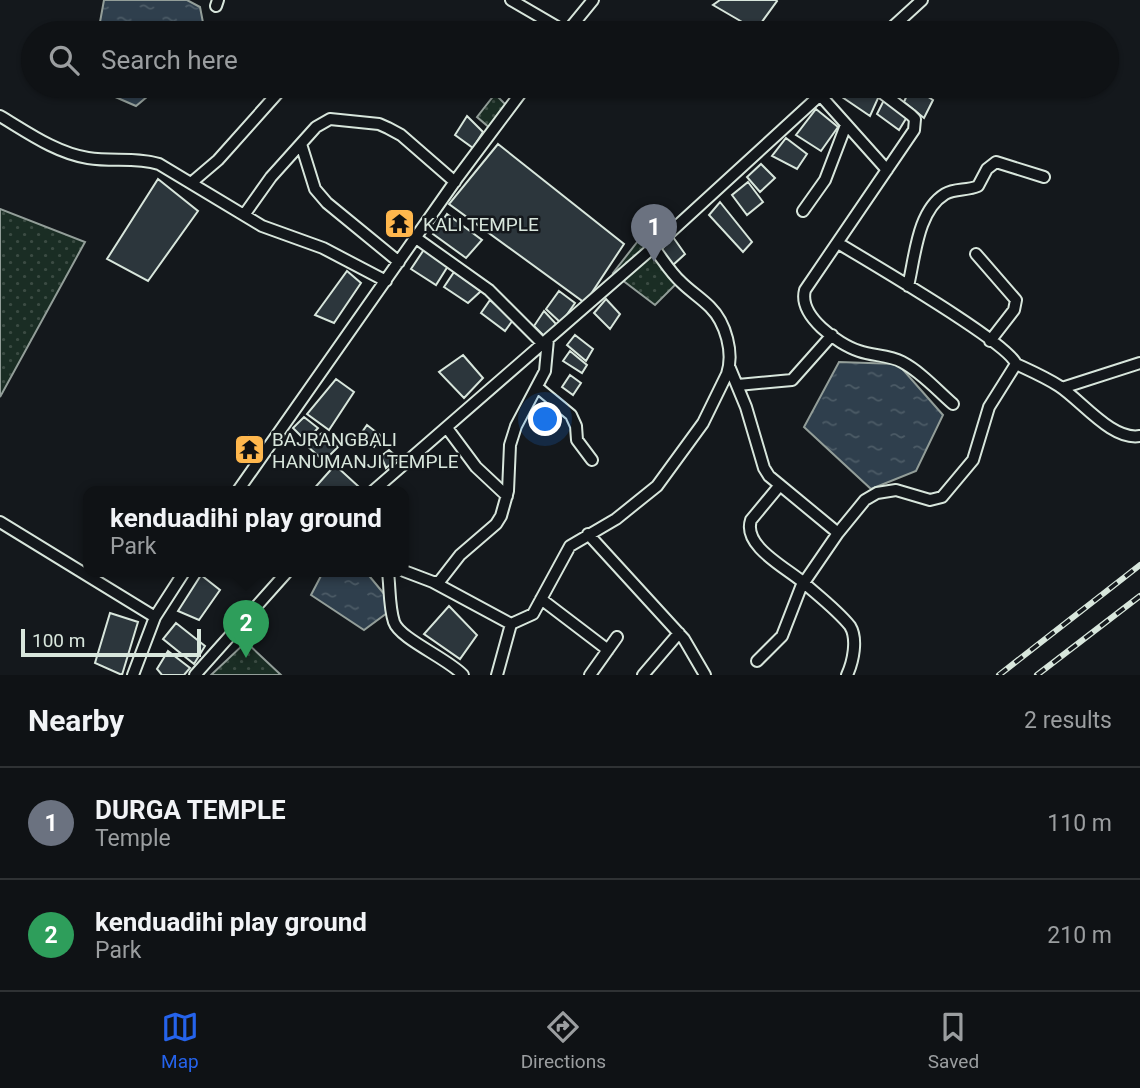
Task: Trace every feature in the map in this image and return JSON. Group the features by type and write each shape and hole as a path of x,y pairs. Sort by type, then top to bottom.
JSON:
{"street":[{"path":"511,0 546,21"},
{"path":"576,21 593,0"},
{"path":"899,21 922,0"},
{"path":"191,183 218,160 273,98"},
{"path":"241,486 517,98"},
{"path":"379,486 653,247 817,98"},
{"path":"823,98 887,170"},
{"path":"888,98 915,119 911,137 803,296 814,321 832,335 855,349 903,362 953,404"},
{"path":"0,116 72,155 159,164 277,233 323,248 386,281"},
{"path":"244,215 271,177 316,127 330,119 379,124 401,135 455,182"},
{"path":"803,211 825,180 846,125"},
{"path":"301,144 315,189 327,203 399,262"},
{"path":"908,286 925,218 939,198 947,192 978,186 987,169 996,162 1044,177"},
{"path":"416,237 489,290 545,342 547,362 516,426 510,445 507,496 501,516 496,524 471,543 442,579 433,582"},
{"path":"838,243 947,310 1008,354 1016,365 1043,376 1062,388 1123,435 1140,436"},
{"path":"511,624 533,614 570,546 616,519 645,497 669,471 703,424 729,366 729,349 716,313 681,282 653,247"},
{"path":"976,254 1016,300 1014,310 990,341"},
{"path":"738,386 792,380 832,335"},
{"path":"1062,388 1140,363"},
{"path":"757,662 782,636 797,594 838,533 865,500 877,493 896,490 930,500 942,497 973,460 989,407 1016,365"},
{"path":"729,366 738,386 760,460 769,476 838,533"},
{"path":"537,387 568,410 574,421 577,440 592,460"},
{"path":"446,428 476,467 507,496"},
{"path":"780,485 751,520 749,527 754,541 764,552 804,583 845,619 854,631 853,660 847,675"},
{"path":"0,522 83,573"},
{"path":"588,534 679,633 705,675"},
{"path":"409,573 433,582 511,624"},
{"path":"90,577 155,617"},
{"path":"133,675 155,617 181,577"},
{"path":"195,675 283,577"},
{"path":"389,577 393,619 398,629 447,660 463,675"},
{"path":"541,600 608,650"},
{"path":"497,675 511,624"},
{"path":"643,675 679,633"},
{"path":"590,675 617,637"}],"green space":[{"path":"492,98 499,98 507,106 491,129 477,117"},
{"path":"0,209 85,242 0,397"},
{"path":"645,232 653,252 677,283 655,305 613,273"},
{"path":"246,642 281,675 211,675"}],"water":[{"path":"104,0 187,0 200,7 203,21 100,21"},
{"path":"118,98 146,98 136,106"},
{"path":"839,362 898,364 943,415 916,471 871,489 804,427"},
{"path":"320,577 370,577 385,595 387,613 364,630 311,595"}],"building":[{"path":"720,0 777,1 763,21 741,21 713,5"},
{"path":"843,98 878,98 870,116"},
{"path":"906,98 933,100 924,118 904,102"},
{"path":"884,100 907,117 899,130 877,114"},
{"path":"816,109 838,127 821,151 796,135"},
{"path":"467,116 483,132 473,148 455,135"},
{"path":"786,138 807,154 797,169 772,156"},
{"path":"498,144 624,244 585,303 449,204"},
{"path":"761,164 775,178 760,192 747,177"},
{"path":"158,179 198,211 148,281 107,259"},
{"path":"748,182 763,202 747,215 732,195"},
{"path":"720,202 752,242 743,252 709,215"},
{"name":"KALI TEMPLE","path":"395,212 411,222 403,235 388,226"},
{"path":"447,214 482,240 466,258 433,234"},
{"path":"673,237 685,254 673,265 661,250"},
{"path":"425,248 448,266 436,285 411,269"},
{"path":"347,271 361,283 334,323 315,315"},
{"path":"454,272 481,291 468,303 444,287"},
{"path":"559,291 575,303 561,323 546,309"},
{"path":"606,299 620,314 610,329 594,313"},
{"path":"490,300 513,320 505,331 481,313"},
{"path":"544,311 557,325 546,338 534,326"},
{"path":"575,335 593,349 586,361 567,345"},
{"path":"570,351 587,365 582,373 563,361"},
{"path":"463,355 483,378 464,398 439,372"},
{"path":"570,375 581,383 573,395 562,387"},
{"path":"336,379 354,392 329,430 307,414"},
{"path":"304,417 318,428 306,441 293,428"},
{"path":"367,425 381,436 374,447 358,438"},
{"path":"322,433 338,447 324,461 306,445"},
{"name":"BAJRANGBALI HANUMANJI TEMPLE","path":"249,436 260,444 249,462 238,456"},
{"path":"389,450 398,458 386,468 381,456"},
{"path":"335,465 358,486 316,486"},
{"path":"200,577 220,590 199,620 178,611"},
{"path":"449,606 477,635 460,659 424,634"},
{"path":"110,613 138,622 122,675 95,663"},
{"path":"176,623 205,646 194,664 163,639"},
{"path":"168,651 190,668 184,675 162,675 157,669"}],"railway":[{"path":"999,675 1140,565"},
{"path":"1037,675 1140,596"}],"place":[{"name":"KALI TEMPLE","path":"400,224"},
{"name":"DURGA TEMPLE","path":"654,262"},
{"name":"BAJRANGBALI HANUMANJI TEMPLE","path":"249,450"},
{"name":"kenduadihi play ground","path":"246,658"}]}
